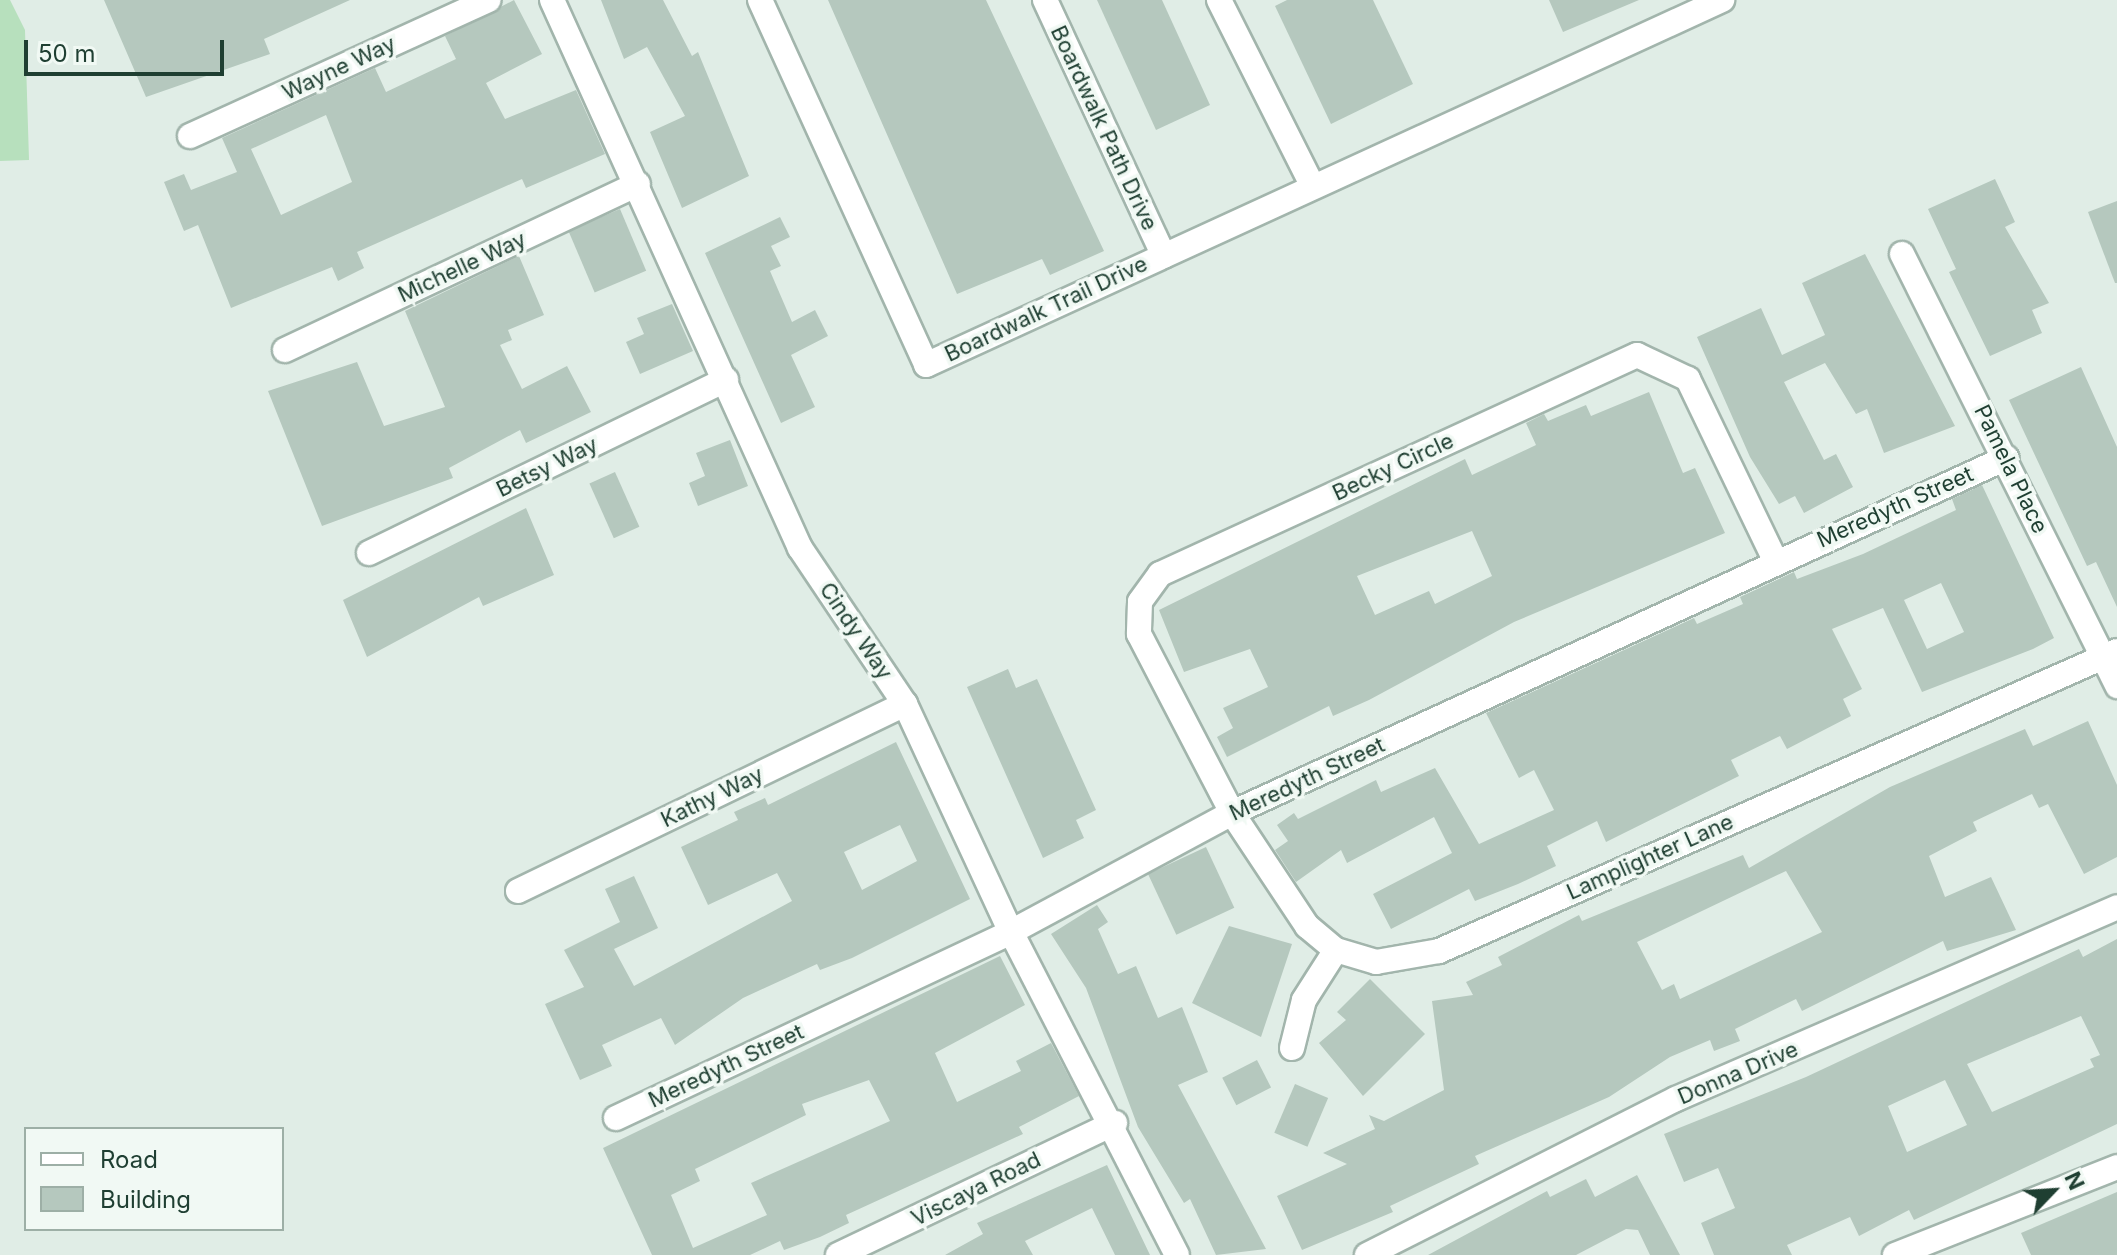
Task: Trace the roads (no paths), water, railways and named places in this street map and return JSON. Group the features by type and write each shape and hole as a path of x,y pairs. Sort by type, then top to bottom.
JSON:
{"street":[{"name":"Wayne Way","path":"190,136 488,0"},
{"name":"Cindy Way","path":"552,0 638,184 800,548 905,704 1011,932 1115,1123 1177,1255"},
{"name":"Boardwalk Trail Drive","path":"760,0 926,365 1722,0"},
{"name":"Boardwalk Path Drive","path":"1045,0 1164,256"},
{"path":"1219,0 1313,187"},
{"name":"Michelle Way","path":"285,350 638,184"},
{"name":"Pamela Place","path":"1902,254 2110,654 2117,686"},
{"name":"Becky Circle","path":"1232,813 1139,634 1140,602 1160,574 1637,355 1688,379 1775,560"},
{"name":"Betsy Way","path":"369,553 726,380"},
{"name":"Meredyth Street","path":"616,1118 1011,932 1232,813 1775,560 2006,458"},
{"name":"Lamplighter Lane","path":"1232,813 1307,926 1336,950 1376,962 1439,951 2110,654"},
{"name":"Kathy Way","path":"518,891 905,704"},
{"name":"Donna Drive","path":"1367,1255 1676,1099 2117,907"},
{"path":"1292,1048 1304,1000 1336,950"},
{"name":"Viscaya Road","path":"838,1255 1115,1123"},
{"path":"1895,1255 2117,1167"}]}
